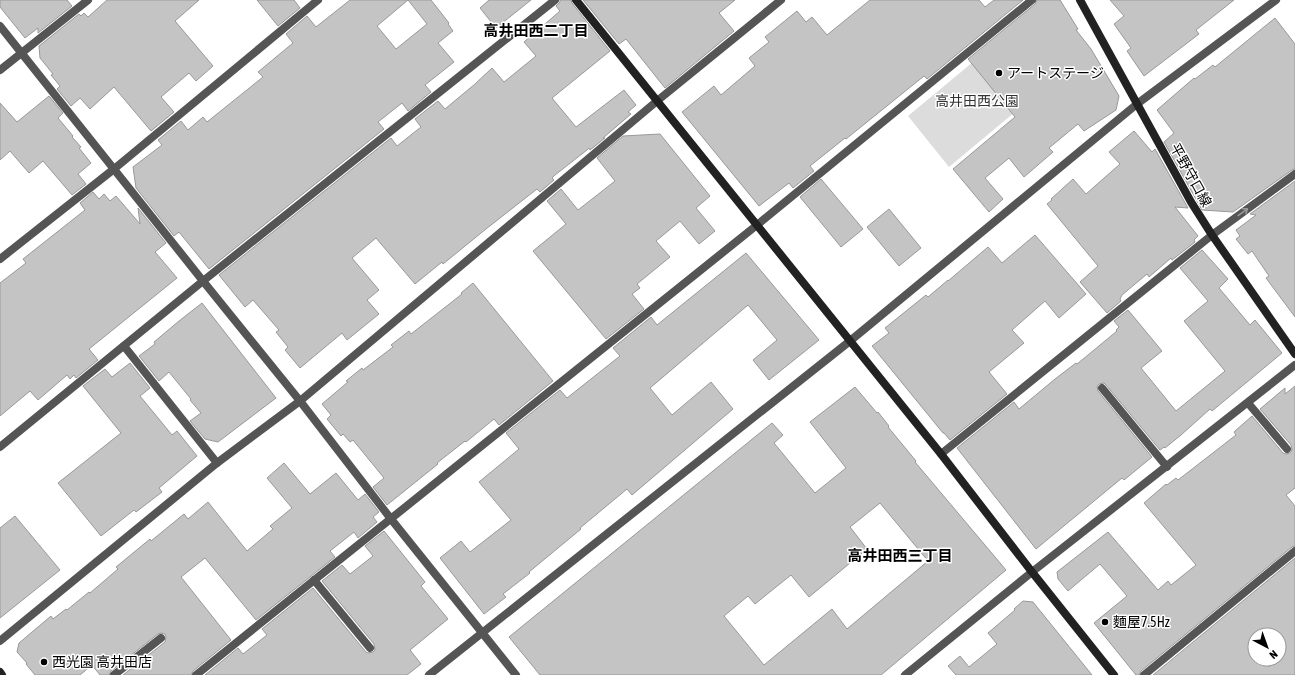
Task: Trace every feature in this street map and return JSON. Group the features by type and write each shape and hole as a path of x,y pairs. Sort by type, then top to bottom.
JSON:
{"street":[{"path":"0,70 88,0"},
{"path":"0,259 114,168 318,0"},
{"path":"0,447 203,281 556,0"},
{"path":"576,0 941,454 1114,675"},
{"path":"0,641 217,463 300,401 657,101 781,0"},
{"path":"196,675 757,224 1032,0"},
{"name":"平野守口線","path":"1080,0 1191,202 1212,235 1295,354"},
{"path":"429,675 850,341 1137,104 1276,0"},
{"path":"0,26 300,401 391,519 516,675"},
{"path":"941,454 1212,235 1295,174"},
{"path":"124,346 217,463"},
{"path":"905,675 1032,572 1295,365"},
{"path":"1102,388 1167,467"},
{"path":"1248,403 1287,449"},
{"path":"1144,675 1295,551"},
{"path":"314,580 370,648"},
{"path":"114,675 161,638"}],"green space":[{"name":"高井田西公園","path":"1003,37 1045,87 949,167 908,116"}],"building":[{"path":"0,0 67,0 72,6 38,33 38,28 25,38 0,7"},
{"path":"107,0 199,0 175,21 213,66 196,81 189,73 161,97 174,112 151,131 114,87 90,109 80,98 71,106 57,89 60,86 51,75 53,74 40,58 39,46 79,14 81,16 84,13 88,17"},
{"path":"257,0 294,0 300,8 278,26"},
{"path":"350,0 408,0 431,0 449,23 448,24 453,31 438,43 454,62 425,85 431,92 408,111 402,103 378,122 384,129 209,269 179,232 174,236 136,188 133,167 162,145 158,140 181,121 188,130 203,117 207,122 263,77 258,72 293,43 286,34 307,16 316,27","holes":["408,0 427,24 396,49 377,26"]},
{"path":"489,0 531,0 496,28 480,8"},
{"path":"560,0 571,0 610,51 552,98 576,127 624,90 636,105 628,112 631,114 603,138 605,138 590,150 589,148 555,175 552,178 554,180 540,192 537,189 443,264 442,262 415,284 376,238 352,258 379,290 367,300 379,314 347,340 342,333 300,368 285,350 288,347 276,332 279,330 253,300 245,307 219,275 391,138 397,146 421,127 415,119 438,101 445,109 492,68 504,82 536,56 524,42 560,11 556,6"},
{"path":"583,0 735,0 719,13 734,31 665,88 626,39 619,44"},
{"path":"870,0 979,0 985,7 994,0 1023,0 927,79 924,76 810,166 814,171 793,188 789,183 759,206 682,112 714,86 721,95 755,66 749,58 769,42 765,37 797,11 806,22 812,17 827,35"},
{"path":"1037,0 1060,0 1078,29 1076,30 1091,49 1119,96 1116,110 1084,131 1078,124 1049,148 1053,152 1024,177 1009,158 985,178 1003,199 989,212 953,169 1015,117 968,59 1035,4"},
{"path":"1110,0 1234,0 1196,30 1199,34 1144,76 1127,51 1131,48 1114,24 1124,16"},
{"path":"1275,18 1295,44 1295,169 1233,212 1202,210 1164,142 1174,133 1157,110 1194,78 1195,79 1213,65 1215,67"},
{"path":"49,96 63,113 58,118 73,136 72,137 81,147 79,148 91,163 78,174 86,184 72,195 43,161 29,173 10,151 0,160 0,103 17,122"},
{"path":"1134,131 1152,152 1155,149 1188,208 1175,207 1198,236 1194,240 1195,242 1172,260 1171,258 1149,277 1147,274 1122,295 1120,299 1121,301 1107,313 1080,282 1098,266 1047,204 1073,179 1086,194 1120,164 1109,152"},
{"path":"660,134 710,196 696,208 715,231 699,244 680,221 656,241 670,257 637,284 640,288 632,294 644,309 606,339 533,251 566,224 547,201 561,189 578,210 615,181 597,158 623,136"},
{"path":"821,179 863,229 841,247 800,197"},
{"path":"1295,181 1295,317 1266,278 1269,276 1252,251 1248,254 1236,239 1240,236 1236,230 1256,215 1250,214"},
{"path":"93,192 99,199 104,194 110,201 116,196 140,224 138,208 166,243 155,252 177,278 89,349 98,360 76,378 74,375 70,379 67,375 38,400 30,391 0,416 0,283 26,263 23,259 85,210 80,203"},
{"path":"889,209 921,248 899,266 867,227"},
{"path":"1035,235 1086,294 1059,318 1045,301 1012,330 1024,343 989,372 1007,394 950,440 872,346 889,333 885,328 926,295 928,297 988,247 1002,263"},
{"path":"1202,250 1228,279 1219,288 1250,325 1255,320 1282,353 1212,411 1210,409 1181,435 1165,448 1164,447 1160,450 1106,385 1104,383 1099,384 1097,386 1098,391 1152,457 1124,480 1122,478 1036,549 957,448 1014,402 1019,409 1055,379 1076,363 1077,364 1117,331 1116,330 1119,327 1114,321 1128,310 1162,351 1141,368 1176,411 1225,371 1184,321 1208,301 1180,268"},
{"path":"746,253 819,340 769,380 753,360 777,340 748,305 650,388 672,415 711,382 733,409 632,495 627,489 529,572 530,573 503,594 506,597 484,614 440,558 461,541 470,552 511,520 479,482 519,449 506,433 560,390 567,398 620,356 613,348 651,317 657,325"},
{"path":"473,283 553,381 499,425 494,419 437,463 438,464 387,505 373,487 384,478 353,440 350,442 343,434 341,436 327,419 331,415 322,404 362,368 363,370 393,347 391,345 409,331 411,334 462,294 461,293"},
{"path":"202,303 276,398 218,442 205,439 190,421 201,413 169,372 159,381 139,356"},
{"path":"130,363 150,388 140,396 172,435 177,431 197,456 159,488 162,492 136,512 134,510 101,536 58,483 121,433 83,386 105,369 112,377"},
{"path":"1295,386 1295,488 1286,495 1295,506 1295,546 1141,671 1139,675 1136,675 1094,623 1127,596 1100,564 1068,591 1058,579 1057,572 1108,532 1158,590 1168,581 1171,585 1196,565 1144,503 1166,484 1167,485 1176,478 1178,480 1236,435 1234,432 1252,416 1283,453 1290,453 1292,450 1291,445 1260,409 1285,388 1285,394"},
{"path":"855,387 877,413 878,412 889,426 888,427 916,461 915,462 1006,570 881,675 540,675 509,637 772,423 783,435 774,443 815,493 846,468 810,422","holes":["880,503 928,561 847,629 832,609 764,665 724,616 748,596 755,604 791,575 809,597 867,549 850,527"]},
{"path":"284,463 310,494 336,473 358,500 365,494 379,512 373,517 377,522 358,538 354,532 330,551 335,557 256,620 205,558 181,577 231,640 193,671 191,675 123,675 165,642 165,634 161,633 111,671 109,675 100,675 92,665 80,675 35,675 17,652 19,643 51,616 53,619 66,609 67,610 89,592 90,593 118,569 116,567 150,539 151,541 184,514 188,519 208,502 247,551 273,529 270,526 292,508 267,478"},
{"path":"15,516 60,570 0,618 0,528"},
{"path":"384,531 425,582 421,586 448,619 410,650 421,664 407,675 205,675 238,648 243,654 267,635 262,629 313,588 366,652 373,652 375,650 374,644 322,581 342,565 350,574 373,556 365,546"},
{"path":"1295,558 1295,675 1153,675"},
{"path":"1023,601 1033,602 1092,675 956,675 948,666 960,656 969,667 997,644 988,633 1015,610 1014,609"}],"place":[{"name":"アートステージ","path":"999,73"},
{"name":"麵屋7.5Hz","path":"1105,622"},
{"name":"西光園 高井田店","path":"44,662"}],"district":[{"name":"高井田西二丁目","path":"536,30"},
{"name":"高井田西三丁目","path":"900,555"}]}
